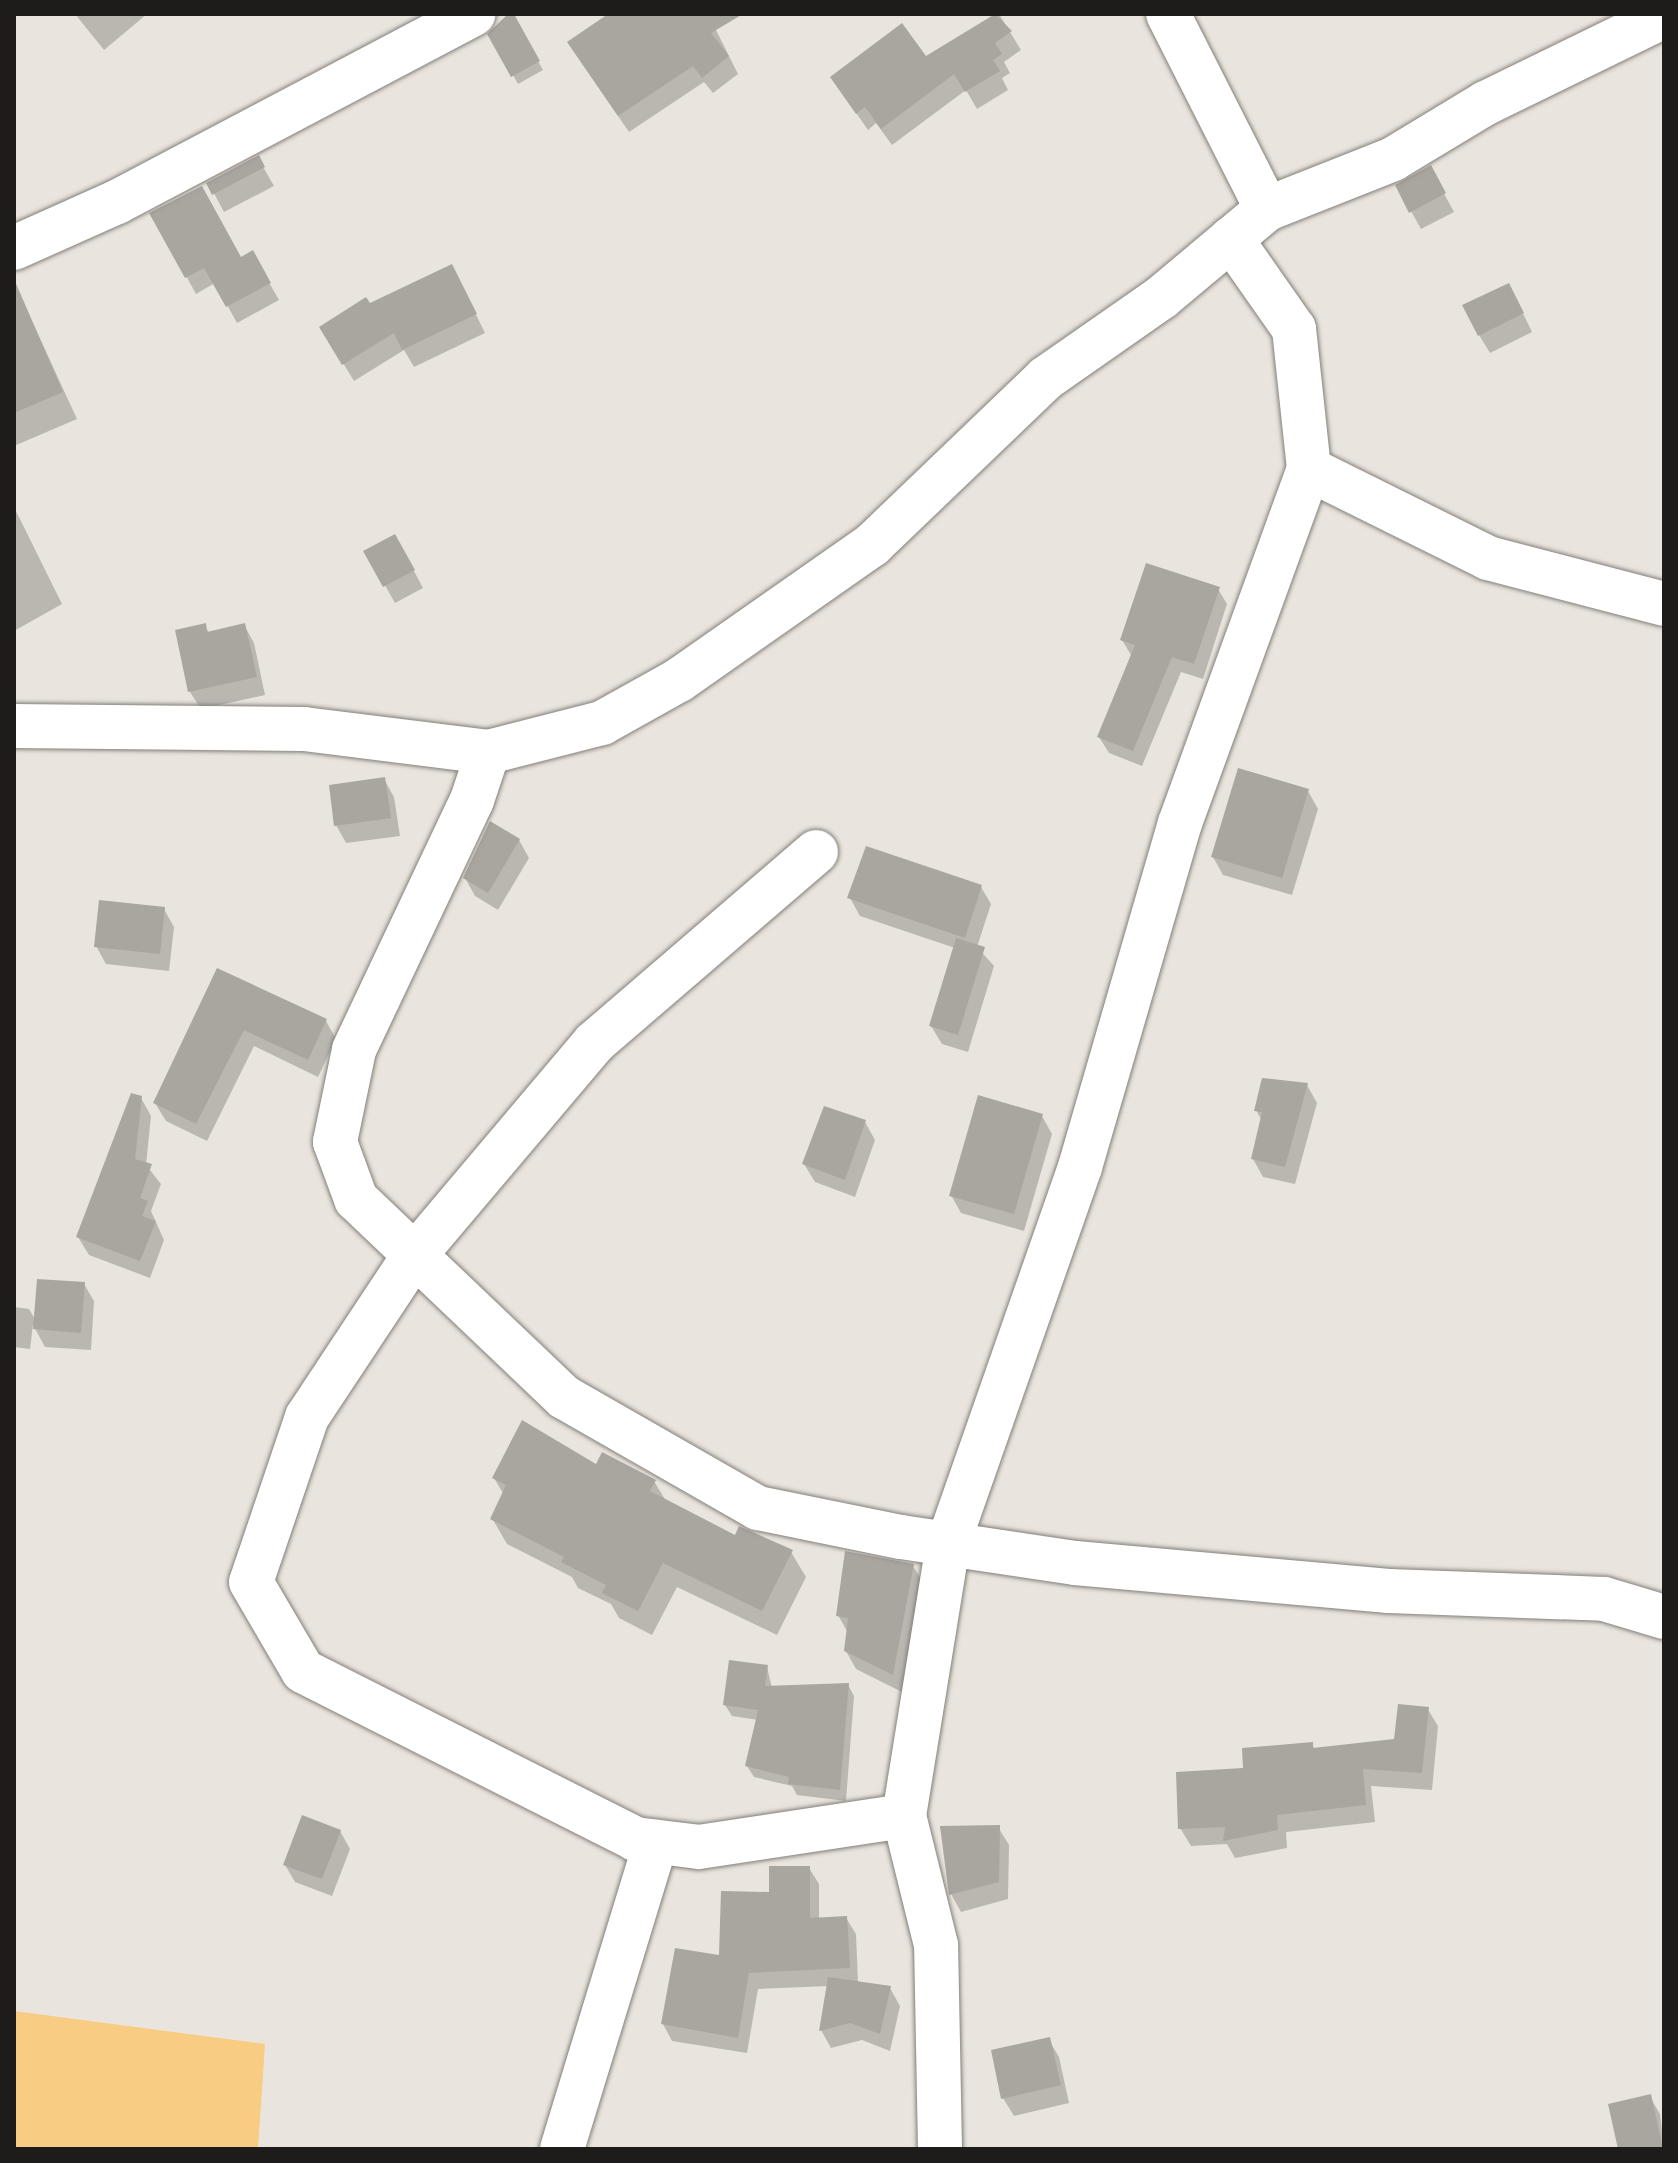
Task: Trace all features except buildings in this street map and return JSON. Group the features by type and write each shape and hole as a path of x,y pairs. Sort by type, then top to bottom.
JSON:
{"street":[{"path":"14,248 117,202 473,14"},
{"path":"1168,14 1267,209"},
{"path":"14,726 200,724 304,729 488,752 602,723 679,680 872,545 1046,378 1162,297 1267,209 1393,159 1486,103 1664,16"},
{"path":"940,2149 936,1945 904,1816 948,1544 1080,1167 1180,823 1309,469 1294,329 1231,239"},
{"path":"1309,469 1488,558 1664,604"},
{"path":"488,752 472,800 354,1050 335,1142 356,1199 413,1257 564,1397 758,1508 948,1544 1075,1563 1389,1591 1604,1599 1664,1617"},
{"path":"816,852 594,1043 413,1257 307,1417 251,1582 303,1671 635,1839 699,1847 904,1816"},
{"path":"562,2149 656,1842"}],"shaded area":[{"path":"14,2011 265,2044 258,2149 14,2149"}]}
